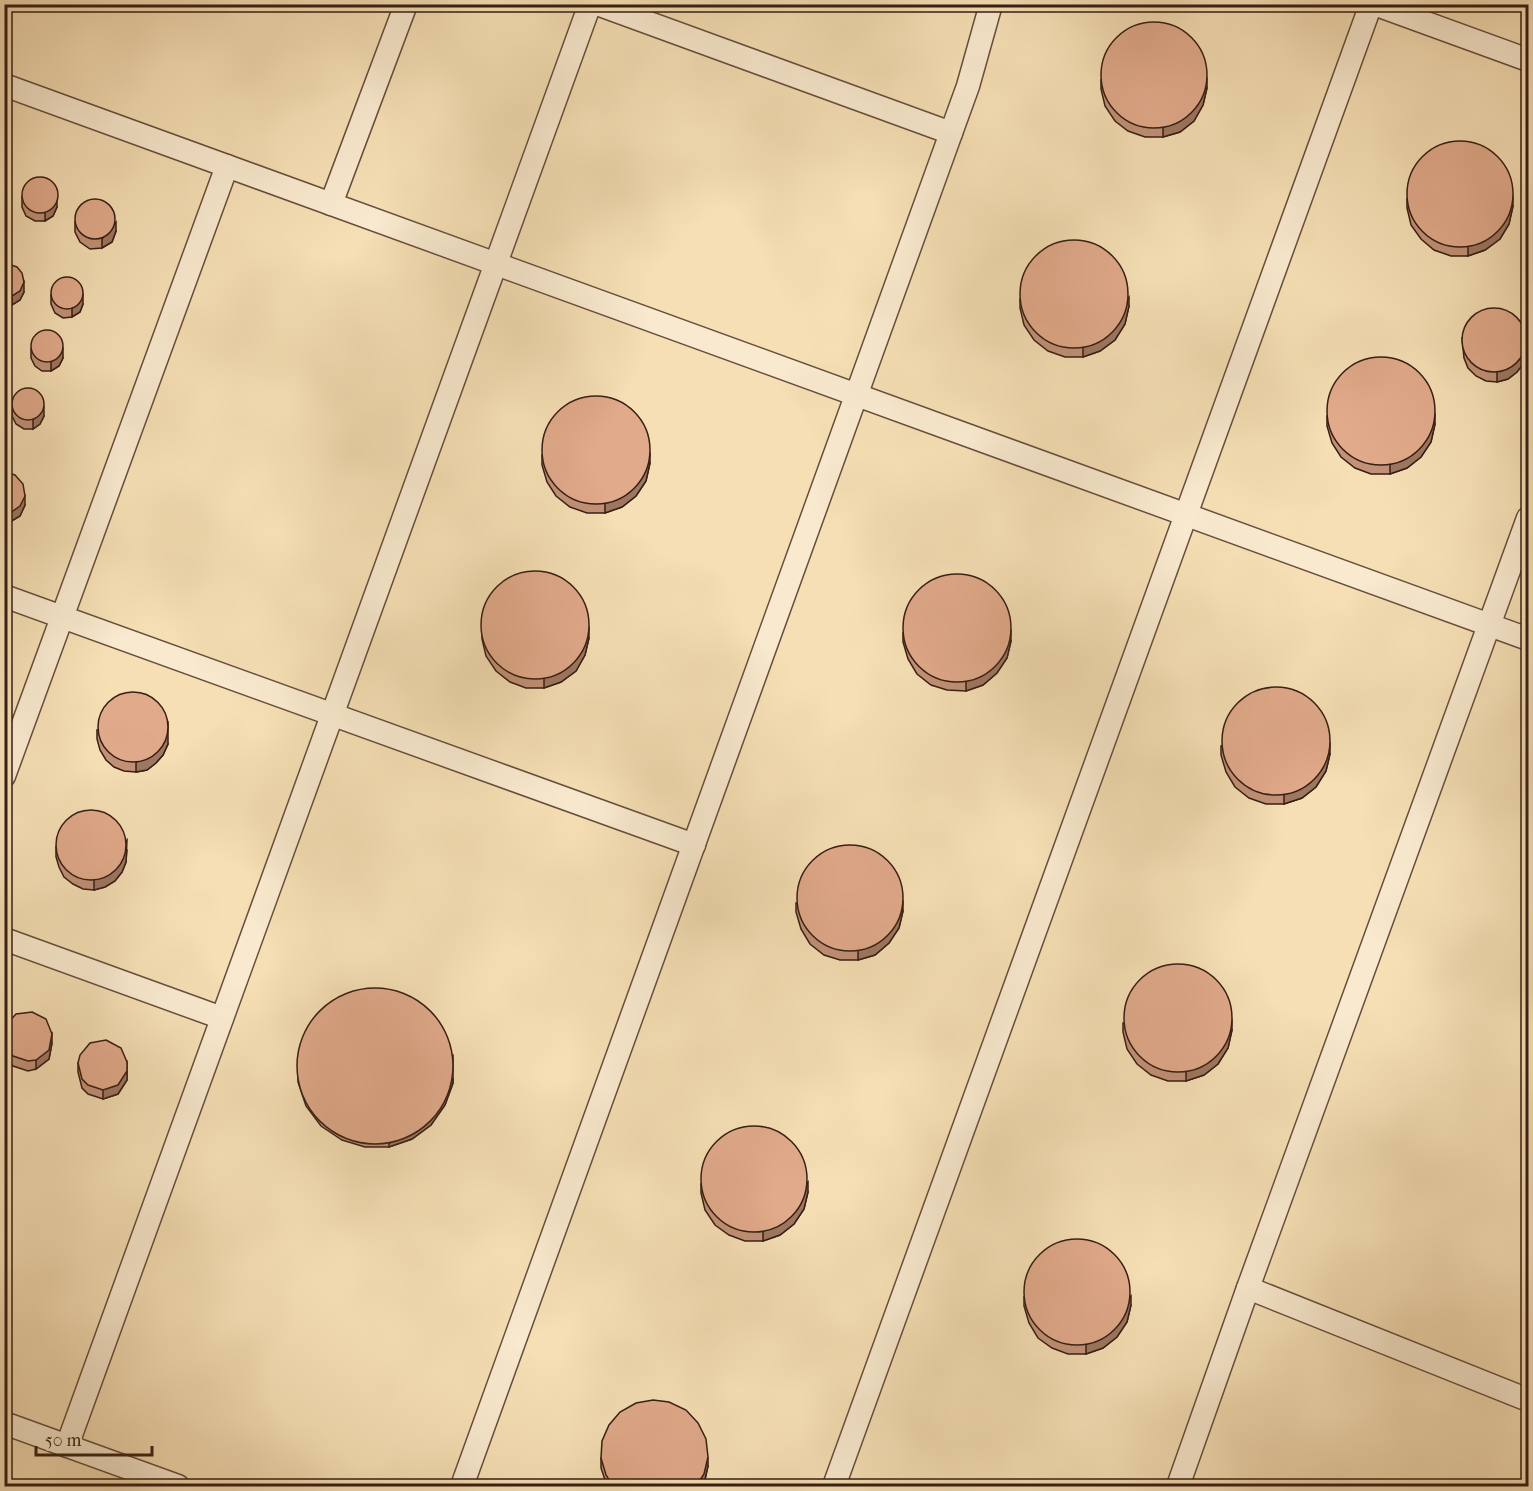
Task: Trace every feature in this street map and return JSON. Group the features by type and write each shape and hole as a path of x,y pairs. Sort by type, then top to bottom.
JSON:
{"lane":[{"path":"331,204 406,4"},
{"path":"67,1446 590,4"},
{"path":"597,4 951,133"},
{"path":"462,1486 968,86 991,4"},
{"path":"834,1486 1373,4 1528,60"},
{"path":"4,85 1528,639"},
{"path":"4,776 227,166"},
{"path":"1178,1486 1528,518"},
{"path":"4,596 694,845"},
{"path":"4,939 222,1017"},
{"path":"1248,1288 1528,1400"},
{"path":"4,1423 177,1486"}],"building":[{"path":"1154,22 1174,26 1191,38 1203,55 1207,75 1203,95 1191,112 1174,124 1154,128 1134,124 1117,112 1105,95 1101,75 1105,55 1117,38 1134,26"},
{"path":"1460,141 1480,145 1497,157 1509,174 1513,194 1509,214 1497,231 1480,243 1460,247 1440,243 1423,231 1411,214 1407,194 1411,174 1423,157 1440,145"},
{"path":"40,177 52,183 58,195 52,207 40,213 28,207 22,195 28,183"},
{"path":"95,199 103,200 109,205 114,211 114,227 109,233 103,238 95,239 87,238 81,233 76,227 75,219 76,211 81,205 87,200"},
{"path":"1074,240 1095,244 1112,256 1124,273 1128,294 1124,315 1112,332 1095,344 1074,348 1053,344 1036,332 1024,315 1020,294 1024,273 1036,256 1053,244"},
{"path":"4,265 17,267 22,273 24,282 20,291 12,296 4,296"},
{"path":"67,277 78,282 83,293 78,304 67,309 56,304 51,293 56,282"},
{"path":"1494,308 1512,314 1520,322 1526,340 1520,358 1512,366 1494,372 1476,366 1468,358 1462,340 1468,322 1476,314"},
{"path":"4,319 8,323 9,332 4,343"},
{"path":"47,330 58,335 63,346 58,357 47,362 36,357 31,346 36,335"},
{"path":"1381,357 1391,358 1411,366 1419,373 1426,381 1434,401 1434,421 1426,441 1419,449 1411,456 1391,464 1381,465 1371,464 1351,456 1343,449 1336,441 1328,421 1327,411 1328,401 1336,381 1343,373 1351,366 1371,358"},
{"path":"28,388 39,393 44,404 39,415 28,420 17,415 12,404 17,393"},
{"path":"596,396 617,400 634,412 646,429 650,450 646,471 634,488 617,500 596,504 575,500 558,488 546,471 542,450 546,429 558,412 575,400"},
{"path":"4,472 15,475 23,484 25,496 20,506 10,513 4,513"},
{"path":"535,571 556,575 573,587 585,604 589,625 585,646 573,663 556,675 535,679 514,675 497,663 485,646 481,625 485,604 497,587 514,575"},
{"path":"957,574 978,579 995,590 1006,607 1011,628 1006,649 995,666 978,677 957,682 936,677 919,666 908,649 903,628 908,607 919,590 936,579"},
{"path":"1276,687 1297,691 1315,702 1326,720 1330,741 1326,762 1315,780 1297,791 1276,795 1255,791 1237,780 1226,762 1222,741 1226,720 1237,702 1255,691"},
{"path":"140,692 153,698 162,707 166,713 168,727 166,741 158,752 147,760 126,762 108,752 100,741 98,720 108,702 119,694"},
{"path":"84,810 98,810 111,816 120,825 126,838 124,858 116,870 98,880 84,880 71,874 62,865 56,852 56,838 62,825 71,816"},
{"path":"850,845 870,849 887,861 899,878 903,898 899,918 887,935 870,947 850,951 830,947 813,935 801,918 797,898 801,878 813,861 830,849"},
{"path":"1178,964 1199,968 1217,979 1228,997 1232,1018 1228,1039 1217,1057 1199,1068 1178,1072 1157,1068 1139,1057 1128,1039 1124,1018 1128,997 1139,979 1157,968"},
{"path":"375,988 405,994 430,1011 447,1036 453,1066 447,1096 430,1121 405,1138 375,1144 345,1138 320,1121 303,1096 297,1066 303,1036 320,1011 345,994"},
{"path":"32,1012 46,1019 52,1034 49,1050 36,1060 28,1061 13,1056 4,1044 4,1031 5,1026 16,1014"},
{"path":"106,1040 121,1048 127,1062 127,1071 118,1085 103,1090 88,1085 82,1079 78,1063 80,1055 90,1043"},
{"path":"754,1126 774,1130 792,1141 803,1159 807,1179 803,1199 792,1217 774,1228 754,1232 734,1228 716,1217 705,1199 701,1179 705,1159 716,1141 734,1130"},
{"path":"1077,1239 1097,1243 1114,1255 1126,1272 1130,1292 1126,1312 1114,1329 1097,1341 1077,1345 1057,1341 1040,1329 1028,1312 1024,1292 1028,1272 1040,1255 1057,1243"},
{"path":"653,1400 669,1402 686,1410 698,1423 706,1439 708,1457 704,1474 696,1486 613,1486 606,1475 601,1458 602,1441 609,1425 620,1412 636,1403"}]}
